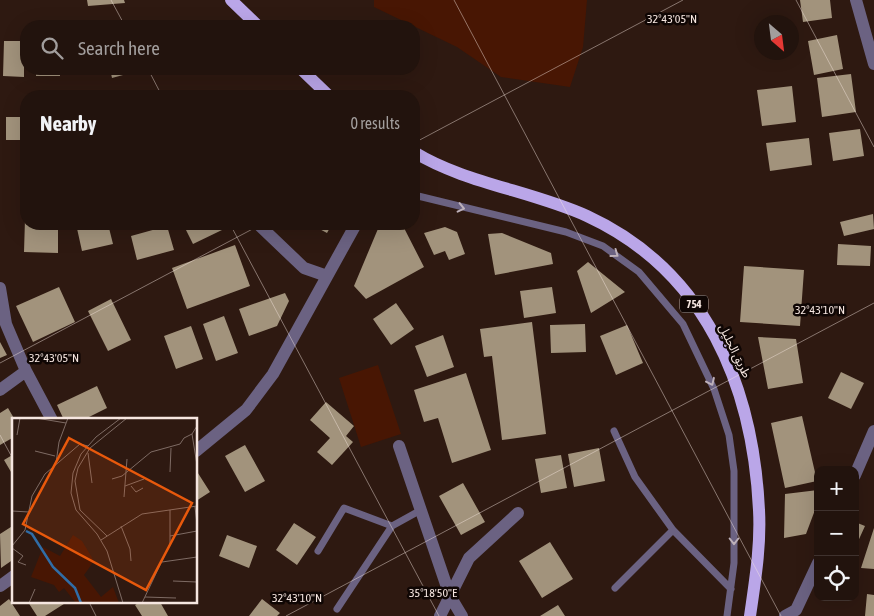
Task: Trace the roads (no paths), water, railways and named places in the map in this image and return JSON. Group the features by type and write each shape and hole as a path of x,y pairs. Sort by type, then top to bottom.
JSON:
{"main road":[{"path":"231,0 252,20"},
{"path":"307,75 323,90"},
{"name":"طريق الجليل","path":"420,156 436,166 520,191 586,216 631,241 658,261 682,287 702,315 720,347 739,390 750,428 759,512 758,558 750,616"}],"street":[{"path":"856,0 874,64"},
{"path":"264,230 304,268 327,276"},
{"path":"198,449 246,410 273,374 353,230"},
{"path":"0,288 6,324 26,371 51,418"},
{"path":"0,390 26,371"},
{"path":"859,466 874,433"},
{"path":"399,446 450,596 462,616"},
{"path":"440,616 469,558 518,513"},
{"path":"785,616 796,610 814,571"},
{"path":"0,586 12,577"}],"lane":[{"path":"420,196 566,232 603,246 639,272 683,324 714,389 729,435 734,471 734,563 727,616"},
{"path":"614,431 635,477 673,530 731,589"},
{"path":"318,551 344,508 392,526"},
{"path":"337,609 392,526 421,510"},
{"path":"615,588 673,530"}]}
